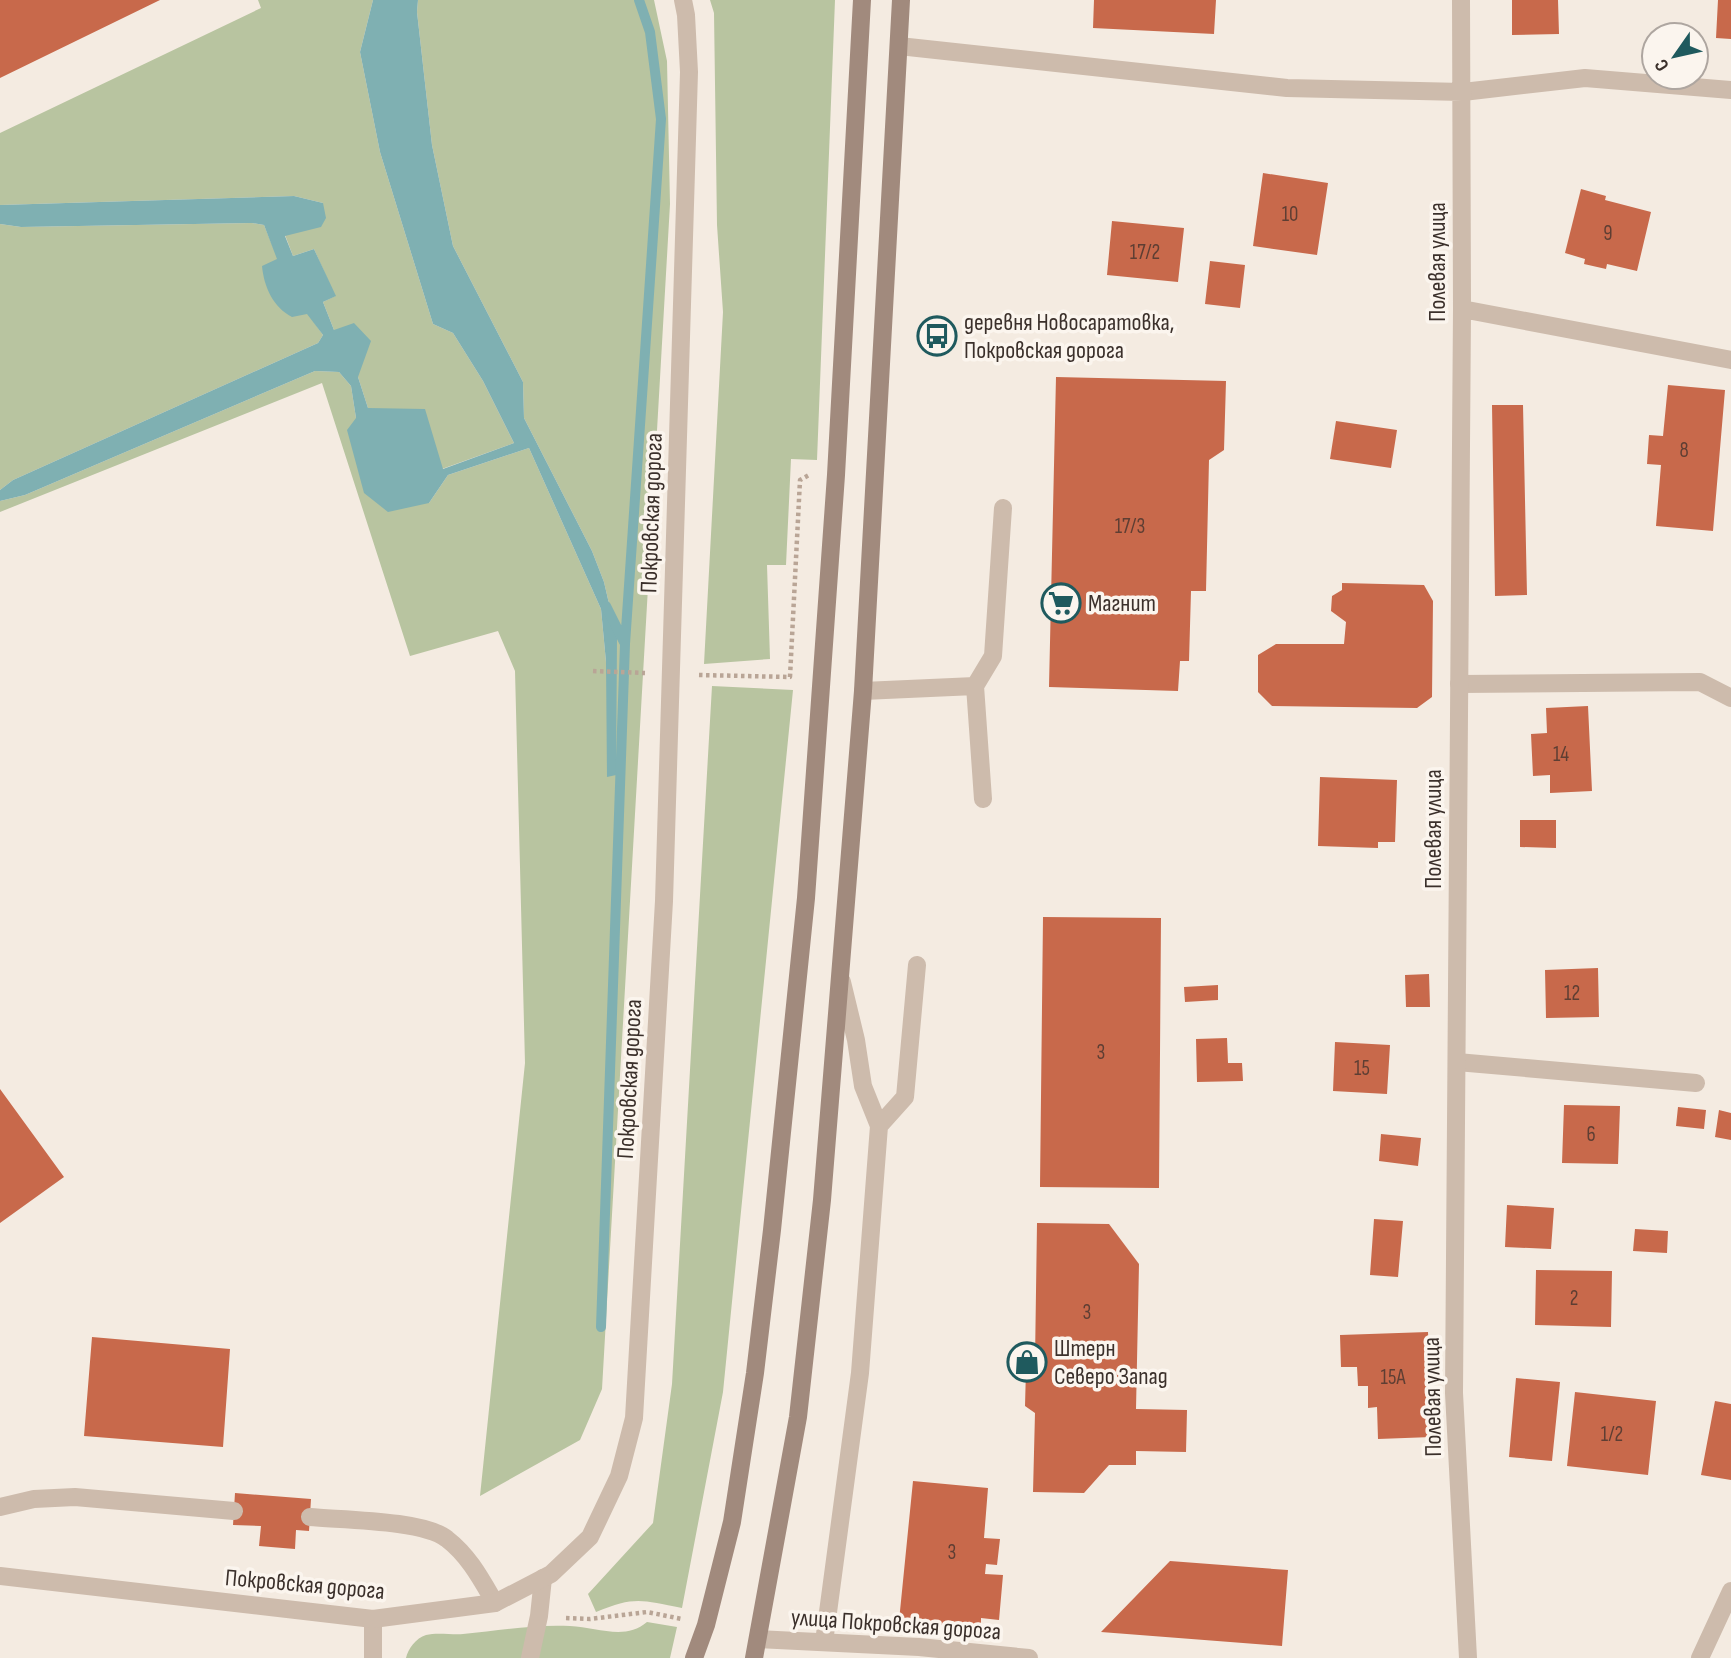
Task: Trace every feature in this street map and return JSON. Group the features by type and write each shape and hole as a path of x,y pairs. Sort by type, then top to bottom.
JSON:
{"main road":[{"path":"698,1652 732,1522 755,1373 806,898 836,475 862,0"},
{"path":"754,1658 798,1418 822,1200 863,691 901,0"}],"street":[{"name":"Покровская дорога","path":"0,1576 373,1619 495,1603 551,1574 590,1537 619,1476 634,1418 664,901 689,72 687,15 683,0"},
{"name":"Полевая улица","path":"1461,0 1462,309 1454,1393 1468,1658"},
{"path":"899,46 1287,88 1463,92 1585,78 1731,90"},
{"path":"1462,309 1731,360"},
{"path":"983,799 975,686 993,656 1003,508"},
{"path":"1459,684 1700,682 1731,698"},
{"path":"863,691 975,686"},
{"path":"880,1126 905,1097 917,965"},
{"path":"824,1642 860,1373 880,1126 863,1086 856,1040 841,978"},
{"path":"1457,1062 1696,1083"},
{"path":"0,1507 34,1499 75,1497 234,1511"},
{"path":"310,1517 410,1525 445,1536 472,1563 495,1603"},
{"path":"530,1658 539,1616 542,1578"},
{"path":"1700,1658 1731,1591"},
{"path":"373,1619 373,1658"},
{"name":"улица Покровская дорога","path":"759,1639 824,1642 865,1651 1030,1658"}],"path":[{"path":"671,675 790,677 800,480 813,473"},
{"path":"593,671 640,673"}],"green space":[{"path":"258,0 373,0 360,52 380,152 433,324 453,333 483,381 514,443 442,469 368,408 358,377 323,302 335,296 314,249 293,256 285,235 323,203 294,196 0,205 0,133 261,8"},
{"path":"418,0 654,0 667,61 670,204 602,1389 580,1440 480,1496 525,1063 515,671 498,631 410,656 322,383 0,512 0,501 25,495 315,371 339,372 351,386 356,418 429,503 448,475 529,448 601,609 606,662 617,638 604,582 592,551 524,418 523,382 453,246 432,145 417,12"},
{"path":"710,0 835,0 817,460 791,459 786,565 767,565 770,659 704,664 723,312 717,225 714,13"},
{"path":"0,224 21,227 264,225 290,282 323,335 318,343 13,480 0,490"},
{"path":"712,686 793,690 723,1392 682,1608 638,1601 596,1612 588,1594 653,1523 672,1384"},
{"path":"647,1622 677,1627 670,1658 406,1658 416,1641 430,1634 557,1626 620,1632 638,1628"}],"water":[{"path":"373,0 418,0 417,12 432,145 453,246 523,382 524,418 592,551 604,582 617,638 616,775 607,777 606,662 601,609 529,448 448,475 429,503 388,512 364,493 347,430 356,418 351,386 339,372 315,371 25,495 0,501 0,490 13,480 318,343 323,335 307,314 292,317 280,308 271,296 262,266 277,259 264,225 21,227 0,224 0,205 294,196 323,203 326,218 321,227 285,236 293,256 314,249 336,296 323,302 334,330 354,323 371,341 358,377 368,408 425,409 443,469 514,443 483,381 453,333 433,324 380,152 360,52"}],"building":[{"path":"0,0 160,0 0,78"},
{"path":"1094,0 1216,0 1214,34 1093,28"},
{"path":"1512,0 1558,0 1559,34 1512,35"},
{"path":"1718,0 1731,0 1731,39 1716,38"},
{"path":"1263,173 1328,183 1317,255 1253,246"},
{"path":"1581,189 1606,196 1605,200 1651,212 1637,271 1607,264 1606,269 1584,264 1585,259 1565,253"},
{"path":"1112,221 1184,228 1178,282 1107,275"},
{"path":"1210,261 1245,265 1240,308 1205,304"},
{"path":"1056,377 1226,381 1224,450 1209,460 1206,591 1191,591 1189,661 1180,661 1178,691 1049,687"},
{"path":"1668,385 1725,390 1713,531 1656,526 1661,465 1647,464 1649,435 1663,436"},
{"path":"1492,405 1523,405 1527,595 1495,596"},
{"path":"1336,421 1397,430 1391,468 1330,459"},
{"path":"1342,583 1424,585 1433,601 1432,697 1417,708 1272,706 1258,692 1258,655 1276,644 1344,644 1346,622 1331,611 1332,596 1342,590"},
{"path":"1588,706 1592,791 1550,793 1550,775 1533,776 1531,734 1547,733 1546,708"},
{"path":"1320,777 1397,780 1395,842 1378,842 1378,848 1318,846"},
{"path":"1520,820 1556,820 1556,848 1520,847"},
{"path":"1043,917 1161,918 1159,1188 1040,1187"},
{"path":"1598,968 1599,1017 1546,1018 1545,970"},
{"path":"1429,974 1430,1007 1406,1007 1405,975"},
{"path":"1218,985 1218,1000 1185,1002 1184,987"},
{"path":"1227,1038 1228,1063 1242,1063 1243,1081 1197,1082 1196,1039"},
{"path":"1335,1042 1390,1045 1387,1094 1333,1091"},
{"path":"0,1089 64,1177 0,1223"},
{"path":"1564,1105 1620,1106 1618,1164 1562,1163"},
{"path":"1678,1107 1706,1110 1704,1129 1676,1126"},
{"path":"1719,1110 1731,1113 1731,1140 1715,1137"},
{"path":"1381,1134 1421,1138 1418,1166 1379,1161"},
{"path":"1507,1205 1554,1208 1551,1249 1505,1247"},
{"path":"1374,1219 1403,1221 1398,1277 1370,1275"},
{"path":"1037,1223 1109,1224 1139,1264 1136,1409 1187,1410 1186,1452 1136,1451 1136,1465 1109,1465 1084,1493 1033,1492 1035,1413 1025,1406 1026,1369 1035,1360"},
{"path":"1635,1229 1668,1231 1667,1253 1633,1251"},
{"path":"1536,1270 1612,1271 1611,1327 1535,1325"},
{"path":"1428,1332 1432,1437 1378,1439 1377,1407 1368,1408 1368,1386 1358,1386 1357,1367 1341,1367 1340,1335"},
{"path":"92,1337 230,1349 223,1447 84,1436"},
{"path":"1516,1378 1560,1382 1552,1461 1509,1457"},
{"path":"1575,1392 1656,1401 1648,1475 1567,1466"},
{"path":"1715,1401 1731,1404 1731,1480 1701,1475"},
{"path":"913,1481 988,1488 984,1538 1000,1539 997,1565 986,1564 985,1574 1003,1575 999,1620 981,1618 981,1629 899,1621"},
{"path":"235,1493 311,1499 309,1531 296,1530 295,1549 259,1546 261,1526 233,1525"},
{"path":"1170,1561 1288,1570 1282,1646 1101,1632"}],"waterway":[{"path":"601,1327 625,644 661,119 650,32 639,0"},
{"path":"606,606 624,642"}],"place":[{"name":"деревня Новосаратовка, Покровская дорога","path":"937,336"},
{"name":"Магнит","path":"1061,603"},
{"name":"Штерн Северо Запад","path":"1027,1362"}]}
